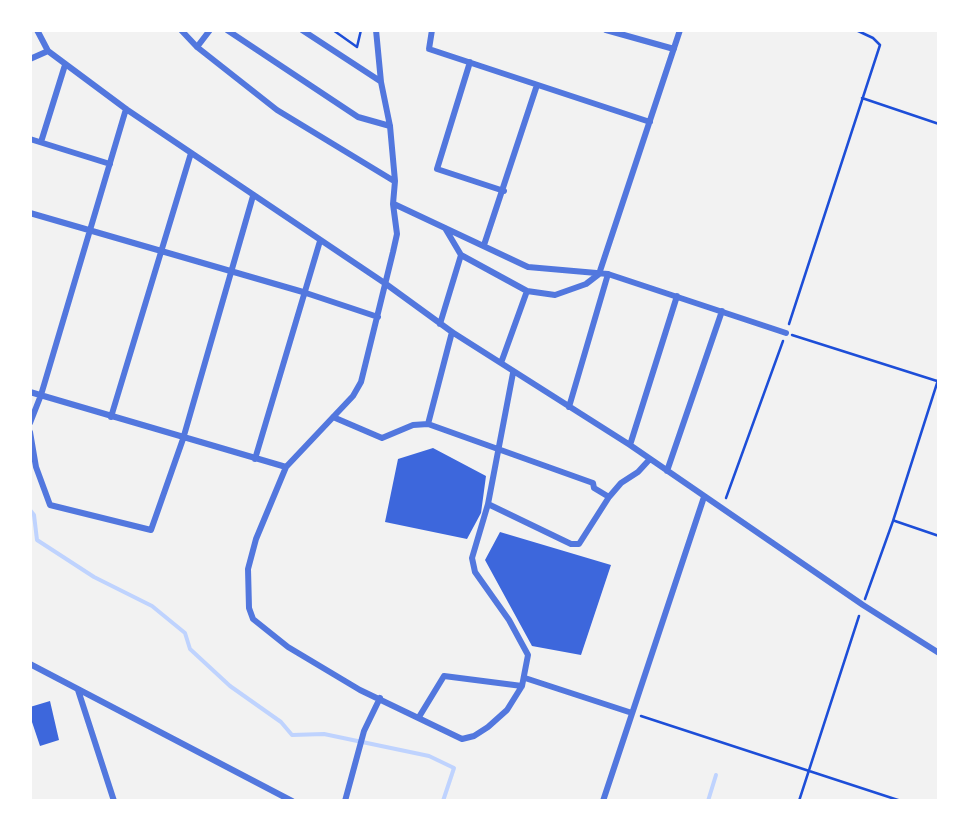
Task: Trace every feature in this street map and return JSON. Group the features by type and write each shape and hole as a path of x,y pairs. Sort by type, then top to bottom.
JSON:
{"street":[{"path":"38,30 48,51 126,109 513,373 630,445 939,652"},
{"path":"181,30 277,110 396,181"},
{"path":"198,47 210,30"},
{"path":"227,30 358,117 390,126"},
{"path":"302,30 381,82"},
{"path":"376,30 396,181 396,234 386,284 361,382 353,396 286,467 248,569 249,608 253,619 288,647 360,690 462,739 474,736 507,710 524,682 528,655 476,572 472,558 488,504 513,373"},
{"path":"432,30 430,49 650,122"},
{"path":"606,30 674,50"},
{"path":"568,407 604,274 680,30"},
{"path":"30,59 48,51"},
{"path":"470,62 437,169 504,191"},
{"path":"41,142 65,65"},
{"path":"484,246 537,85"},
{"path":"30,423 126,109"},
{"path":"30,139 110,164"},
{"path":"111,417 190,152"},
{"path":"30,432 36,468 50,506 151,530 183,439 253,196"},
{"path":"393,204 528,267 604,274 786,333"},
{"path":"30,213 378,317"},
{"path":"444,227 461,255 527,291 554,296 604,274"},
{"path":"255,460 320,241"},
{"path":"440,324 461,255"},
{"path":"502,363 527,291"},
{"path":"630,445 677,296"},
{"path":"668,472 722,311"},
{"path":"428,424 452,332"},
{"path":"30,392 286,467"},
{"path":"333,417 382,438 413,425 428,424 593,484 609,497"},
{"path":"488,504 578,544 609,497 649,460"},
{"path":"603,801 704,497"},
{"path":"32,666 292,801"},
{"path":"419,717 444,676 524,682 632,713"},
{"path":"77,689 110,800"},
{"path":"345,801 364,731 380,698"},
{"path":"261,801 268,788"}],"path":[{"path":"333,30 357,47 361,30"},
{"path":"722,509 786,333 880,44 856,30"},
{"path":"861,97 939,124"},
{"path":"786,333 939,380 799,801"},
{"path":"894,521 939,536"},
{"path":"632,713 901,801"}],"building":[{"path":"433,448 486,476 481,513 467,539 385,522 398,459"},
{"path":"500,532 611,565 581,655 532,646 485,560"},
{"path":"50,701 59,740 40,746 30,707"}],"waterway":[{"path":"30,510 37,540 94,577 152,606 185,633 190,649 230,686 281,722 292,735 324,734 429,756 454,768 443,801"},
{"path":"708,801 716,775"}]}
